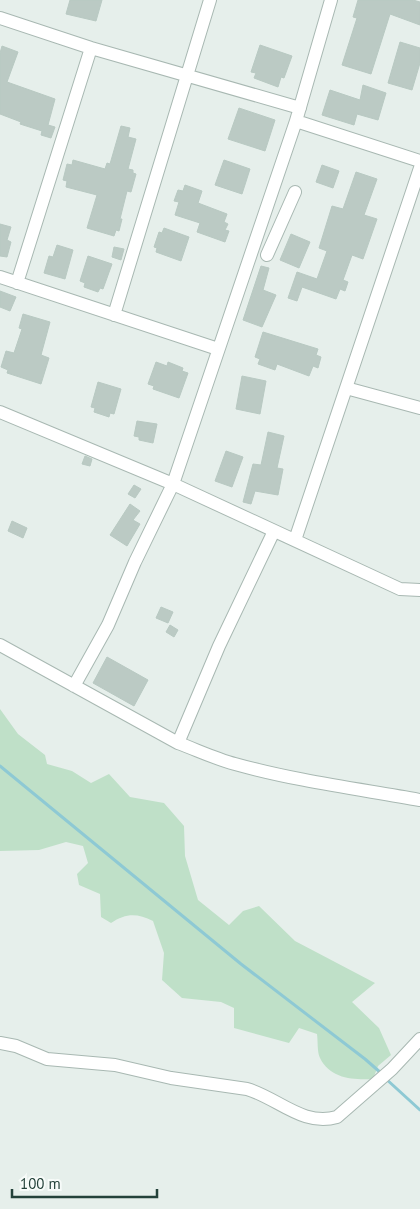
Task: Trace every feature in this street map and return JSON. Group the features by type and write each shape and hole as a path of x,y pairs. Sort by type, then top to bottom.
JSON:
{"street":[{"path":"114,315 210,0"},
{"path":"74,686 108,625 135,562 173,484 296,121 331,0"},
{"path":"0,18 92,48 300,108"},
{"path":"17,283 92,48"},
{"path":"296,121 420,161"},
{"path":"295,540 420,168"},
{"path":"267,255 295,192"},
{"path":"265,213 282,221"},
{"path":"259,230 276,235"},
{"path":"0,277 218,349"},
{"path":"346,388 420,408"},
{"path":"2,418 173,484 400,589 420,590"},
{"path":"178,743 219,646 274,531"},
{"path":"0,645 178,743 234,764 270,772 419,797"},
{"path":"0,1043 16,1046 47,1059 115,1066 171,1078 247,1089 258,1092 304,1117 326,1120 337,1117 378,1081 420,1038"}],"green space":[{"path":"0,709 18,734 45,755 47,764 72,771 91,783 109,774 130,797 164,803 184,826 185,856 198,900 229,925 243,911 259,906 295,941 375,983 352,1002 379,1028 391,1055 378,1066 373,1079 343,1077 330,1070 324,1065 319,1056 317,1034 299,1028 289,1043 234,1028 234,1008 221,1002 182,998 162,980 164,953 153,921 132,915 122,917 111,923 101,917 100,894 79,885 77,874 88,863 83,846 66,842 39,850 0,851"}],"building":[{"path":"70,0 102,0 96,21 66,14"},
{"path":"358,0 413,0 420,2 420,25 390,14 371,74 342,65 357,18 353,17"},
{"path":"400,42 420,48 420,63 412,90 388,83"},
{"path":"260,45 292,56 284,78 281,77 278,87 254,78 256,73 251,72"},
{"path":"2,46 18,52 7,82 55,99 48,125 55,127 51,138 41,135 42,131 20,124 21,122 0,114 0,53"},
{"path":"363,85 386,93 378,120 357,114 354,125 322,115 330,90 360,100"},
{"path":"239,108 275,120 265,151 228,139"},
{"path":"121,126 130,128 128,137 136,139 128,169 133,170 133,173 136,174 131,192 127,191 119,231 116,230 114,236 87,228 97,195 66,187 67,181 63,180 67,164 72,165 73,160 105,169 107,163 110,164"},
{"path":"224,160 250,169 242,194 215,185"},
{"path":"322,165 339,171 333,188 316,182"},
{"path":"356,172 377,179 364,215 377,219 363,259 352,255 343,280 348,282 345,291 340,289 336,299 302,287 297,301 288,298 297,272 317,279 327,251 319,248 332,206 343,209"},
{"path":"185,185 202,191 198,203 227,214 224,222 228,224 225,230 229,231 225,242 197,232 200,223 175,215 179,202 174,201 178,190 183,191"},
{"path":"0,224 11,227 7,240 11,242 7,257 0,256"},
{"path":"164,228 189,237 181,261 156,252 157,248 154,247 159,232 162,233"},
{"path":"291,234 310,242 299,268 280,260"},
{"path":"57,245 73,250 65,279 44,273 49,256 53,257"},
{"path":"114,247 124,249 121,260 112,257"},
{"path":"88,256 112,264 103,289 100,288 98,292 84,287 85,283 80,281"},
{"path":"261,266 269,268 263,290 276,295 262,327 243,320"},
{"path":"0,291 16,297 10,311 0,307"},
{"path":"23,314 50,322 41,355 49,358 41,384 7,373 8,370 1,367 6,351 14,353 22,329 19,328"},
{"path":"263,332 318,349 316,355 321,357 318,368 313,366 309,376 277,364 275,370 258,364 260,359 255,357"},
{"path":"156,362 167,366 168,362 183,368 182,371 188,373 179,398 153,389 154,386 148,384"},
{"path":"242,376 266,381 260,414 236,409"},
{"path":"98,382 121,389 114,414 110,413 109,417 94,412 95,408 91,407"},
{"path":"137,421 157,424 153,443 139,440 139,437 134,436"},
{"path":"268,432 284,436 277,468 283,469 278,495 255,491 251,504 243,502 253,464 261,465"},
{"path":"226,451 243,457 232,487 215,481"},
{"path":"85,456 92,459 90,466 82,464"},
{"path":"134,485 141,489 135,498 128,494"},
{"path":"130,504 140,511 133,520 140,524 127,546 110,535"},
{"path":"12,521 27,528 23,538 8,531"},
{"path":"161,607 173,612 168,623 156,618"},
{"path":"170,625 178,630 174,637 166,632"},
{"path":"107,657 148,680 134,706 93,683"}],"waterway":[{"path":"0,766 241,964 381,1073"},
{"path":"385,1078 420,1110"}]}
